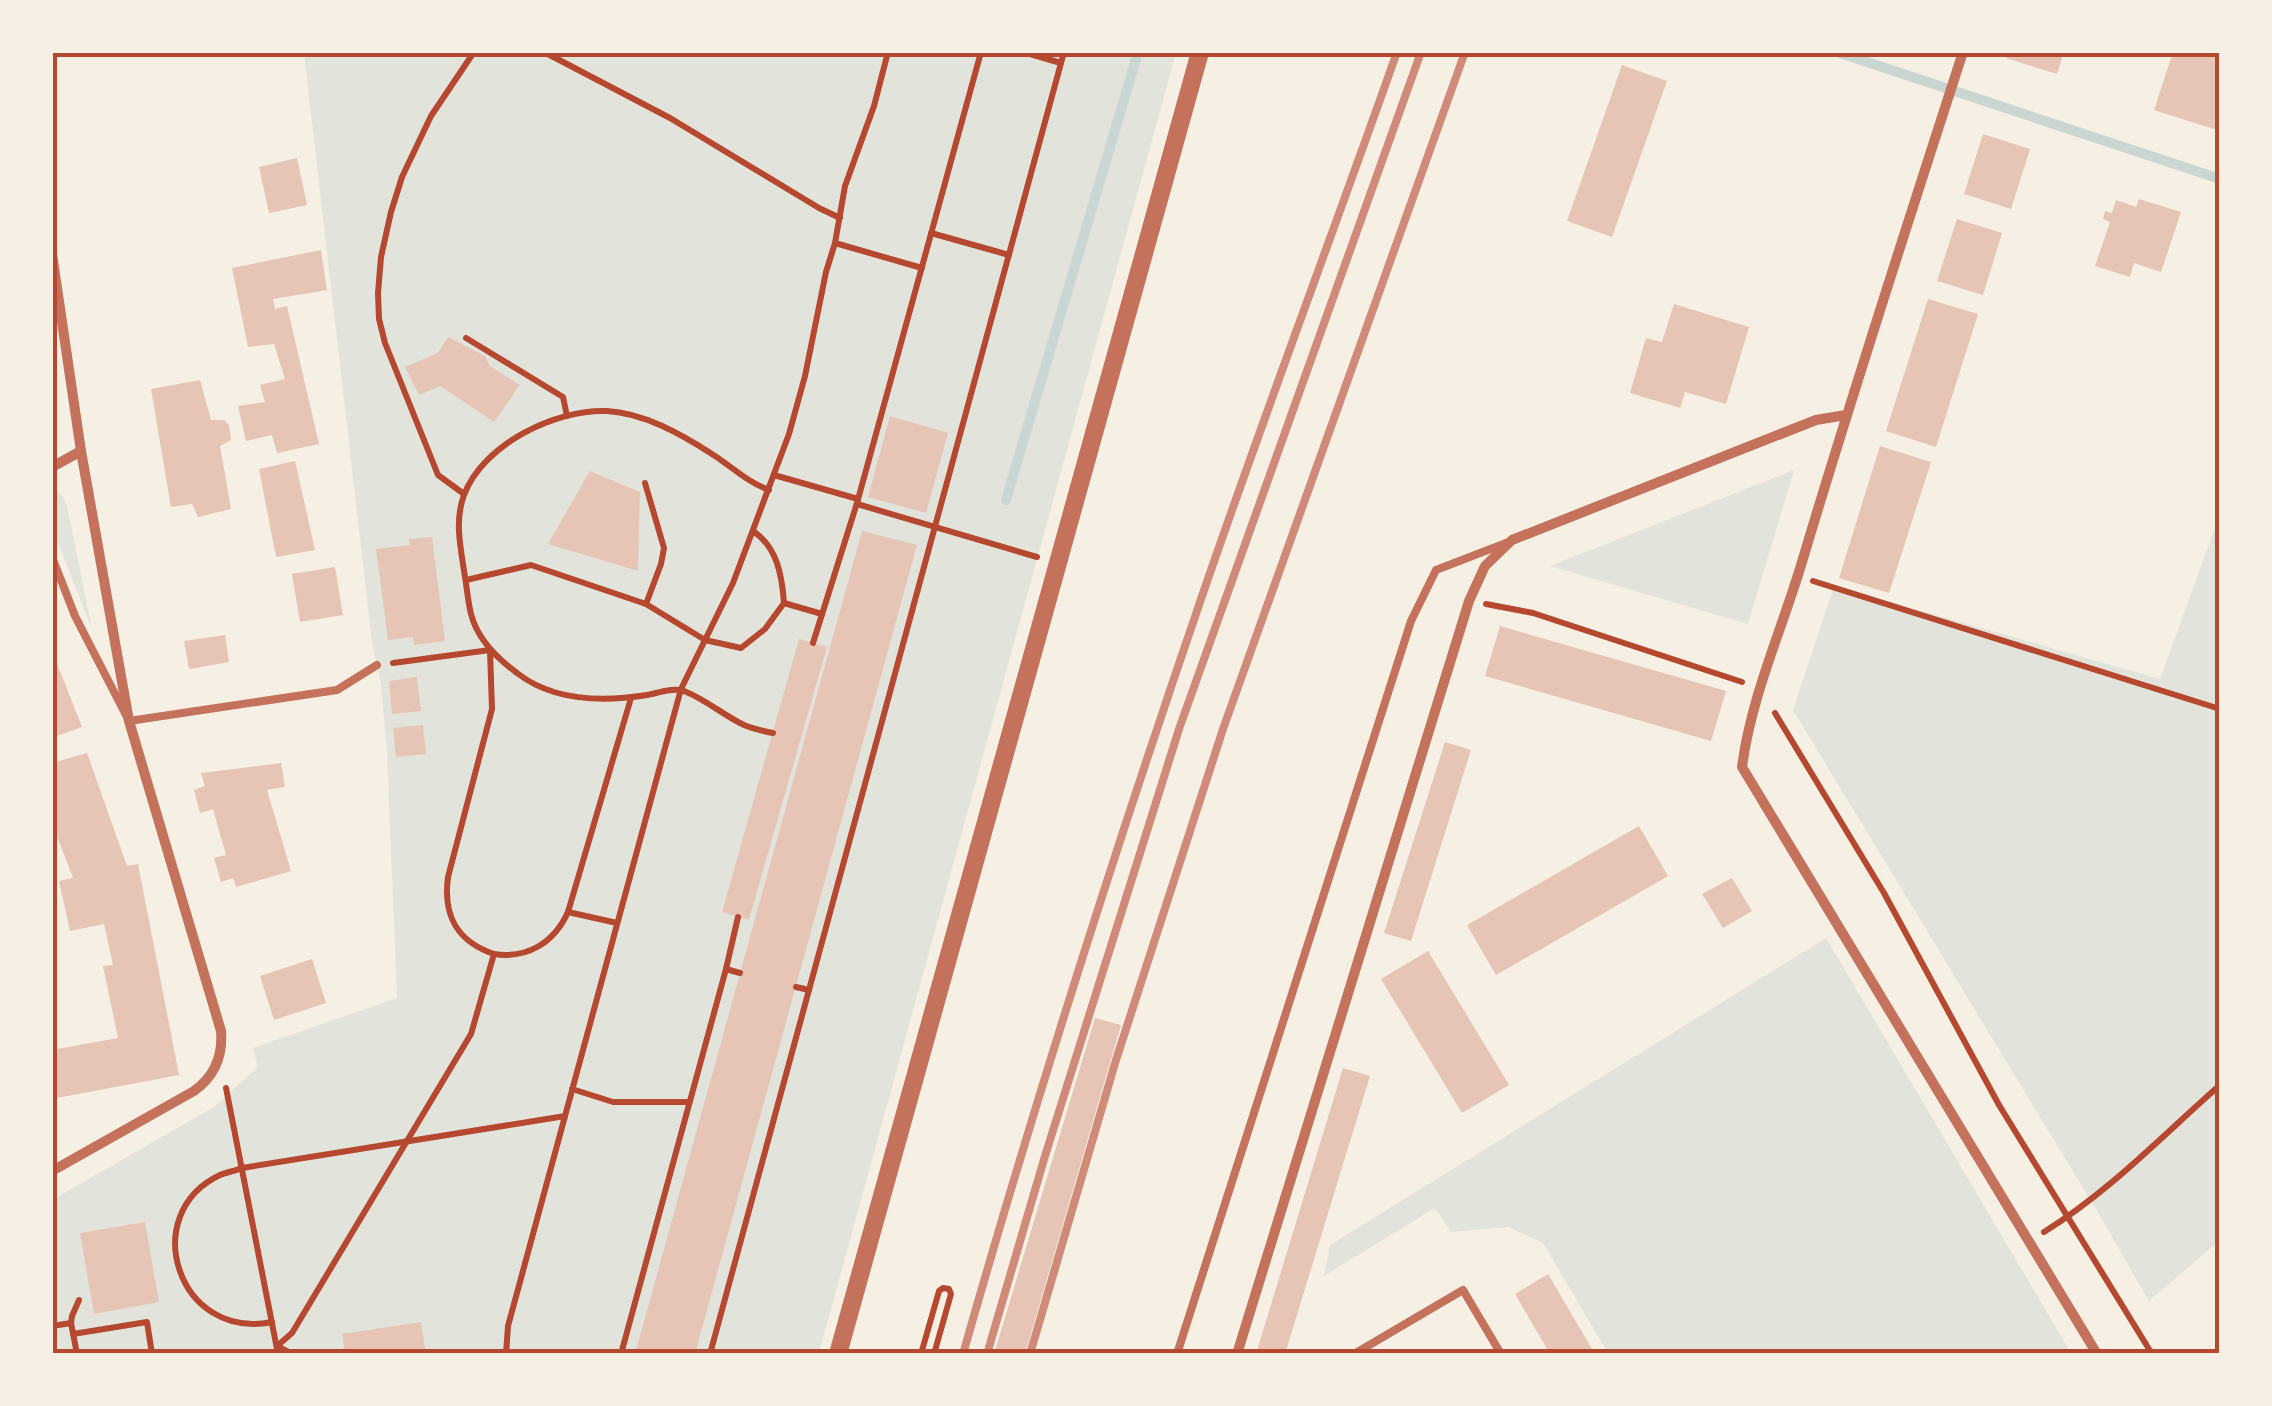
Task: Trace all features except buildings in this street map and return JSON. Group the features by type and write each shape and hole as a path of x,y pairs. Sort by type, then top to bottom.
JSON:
{"street":[{"path":"838,1354 1200,52"},
{"path":"1963,52 1846,415 1761,690 1742,766 2098,1354"},
{"path":"52,254 81,451 128,721 222,1031 222,1046 208,1081 52,1170"},
{"path":"1237,1354 1469,601 1485,566 1512,540 1816,420 1846,415"},
{"path":"52,467 81,451"}],"lane":[{"path":"1177,1354 1411,621 1436,570 1512,540"},
{"path":"52,557 75,616 128,721 338,690 377,665"},
{"path":"1354,1354 1463,1290 1501,1354"}],"path":[{"path":"464,494 438,476 386,343 379,319 378,294 381,257 402,177 430,116 474,52"},
{"path":"544,52 670,118 840,218"},
{"path":"506,1354 508,1326 681,689 733,583 789,434 845,186 874,106 888,52"},
{"path":"813,643 858,501 981,52"},
{"path":"1023,52 1061,63"},
{"path":"710,1354 1064,52"},
{"path":"932,234 1009,254"},
{"path":"835,243 922,268"},
{"path":"466,338 563,398 568,416"},
{"path":"769,490 682,436 637,416 579,412 544,423 499,450 478,470 464,494 458,528 472,618 490,650 519,676 553,692 592,700 681,689 747,726 773,733"},
{"path":"774,476 1057,564"},
{"path":"645,483 664,548 646,604"},
{"path":"466,580 531,565 646,604 705,640 741,648 765,629 784,602 782,571 763,537 753,530"},
{"path":"1798,576 2220,709"},
{"path":"1469,601 1533,612 1761,690 1884,893 2000,1105 2152,1354"},
{"path":"784,602 822,614"},
{"path":"377,665 490,650"},
{"path":"490,650 492,709 446,895 457,930 468,941 494,954 516,955 536,949 562,926 631,697"},
{"path":"568,912 617,923"},
{"path":"621,1354 738,917"},
{"path":"278,1350 292,1333 471,1034 494,954"},
{"path":"726,969 740,972"},
{"path":"796,988 809,990"},
{"path":"217,1063 228,1093 278,1350"},
{"path":"2030,1240 2068,1217 2220,1085"},
{"path":"572,1088 613,1102 688,1102"},
{"path":"272,1322 239,1323 212,1313 193,1296 180,1275 175,1255 180,1218 203,1186 242,1168 565,1116"},
{"path":"921,1354 939,1292 949,1289 951,1294 934,1354"},
{"path":"77,1354 72,1316 79,1300"},
{"path":"73,1334 146,1322 152,1354"},
{"path":"52,1326 72,1323"},
{"path":"278,1350 292,1354"}],"shaded area":[{"path":"304,53 1176,53 819,1353 53,1353 52,1200 214,1107 258,1067 253,1048 397,998 381,684 372,642"},
{"path":"1794,470 1748,624 1550,566"},
{"path":"53,489 62,495 67,506 92,629 53,530"},
{"path":"2219,517 2219,1241 2149,1301 1793,710 1834,586 2160,679"},
{"path":"1826,938 2068,1348 2058,1354 1608,1353 1543,1243 1508,1227 1451,1232 1435,1208 1324,1276 1330,1245"}],"waterway":[{"path":"1006,500 1138,52"},
{"path":"1837,52 2220,179"}],"railway":[{"path":"963,1354 1047,1070 1168,695 1397,52"},
{"path":"987,1354 1179,729 1421,52"},
{"path":"1030,1354 1116,1060 1223,729 1465,52"}]}
